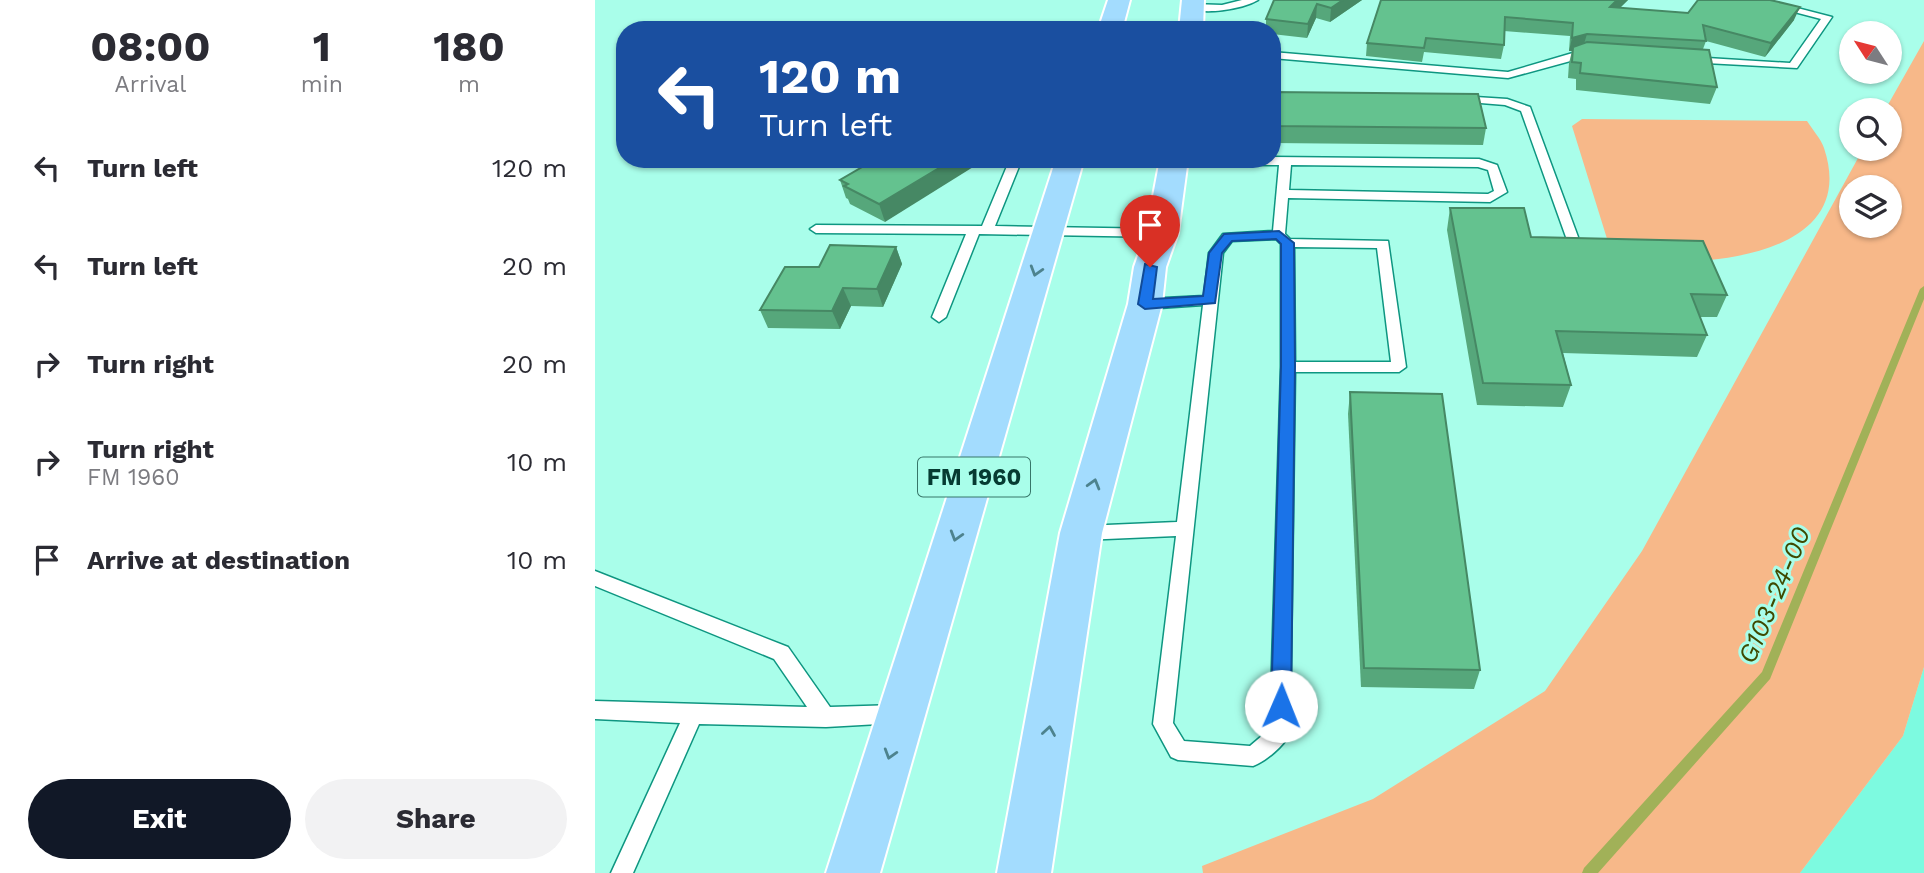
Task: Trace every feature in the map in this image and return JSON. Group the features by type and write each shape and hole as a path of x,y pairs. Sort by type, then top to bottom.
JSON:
{"main road":[{"path":"1113,21 1119,0"},
{"name":"FM 1960","path":"856,867 1067,168"},
{"path":"1026,868 1081,533 1145,304 1150,267 1162,233 1173,168"}],"lane":[{"path":"1192,12 1253,0"},
{"path":"1675,59 1793,66 1827,18 1754,0"},
{"path":"1281,56 1508,75 1583,53 1609,55"},
{"path":"1447,99 1507,102 1526,109 1572,237"},
{"path":"1281,161 1479,163 1493,167 1501,192 1490,198 1283,194"},
{"path":"1285,161 1283,239 1288,366 1280,733 1253,756 1178,750 1163,724 1216,253 1229,237 1283,239 1383,244 1399,368 1288,366"},
{"path":"939,317 1011,168"},
{"path":"815,229 1162,233"},
{"path":"1145,304 1210,300"},
{"path":"1081,533 1184,529"},
{"path":"595,578 781,653 826,718"},
{"path":"595,710 693,716 826,718 902,714"},
{"path":"622,873 693,716"}],"shaded area":[{"path":"1924,41 1924,667 1903,736 1800,873 1203,873 1202,866 1373,799 1545,691 1642,551 1839,193 1839,238 1902,238 1902,175 1849,175 1856,161 1902,161 1902,98 1892,98"},
{"path":"1582,119 1807,121 1824,148 1829,176 1826,198 1816,217 1801,232 1758,251 1697,261 1613,258 1572,126"},
{"path":"1924,667 1924,873 1800,873 1903,736"}],"building":[{"path":"1274,0 1343,0 1331,8 1317,4 1308,24 1266,19"},
{"path":"1381,0 1617,0 1610,7 1688,13 1698,0 1770,0 1800,7 1771,43 1703,25 1706,41 1587,34 1572,38 1573,23 1505,17 1504,45 1426,38 1424,48 1367,43"},
{"path":"1587,42 1709,50 1717,87 1580,73 1581,63 1572,62 1573,47"},
{"path":"1281,92 1478,94 1486,128 1281,126"},
{"path":"861,168 939,168 879,204 844,186 848,184 840,180"},
{"path":"1450,208 1524,208 1531,237 1703,241 1727,295 1691,294 1707,335 1556,331 1571,385 1483,383"},
{"path":"830,245 896,247 877,289 843,288 832,311 760,310 785,267 819,267"},
{"path":"1350,392 1442,394 1480,670 1364,668"}],"waterway":[{"name":"G103-24-00","path":"1589,873 1766,675 1924,289"}],"route":[{"path":"1150,267 1145,304 1210,300 1216,253 1229,237 1279,235 1287,243 1288,366 1281,706"}]}
